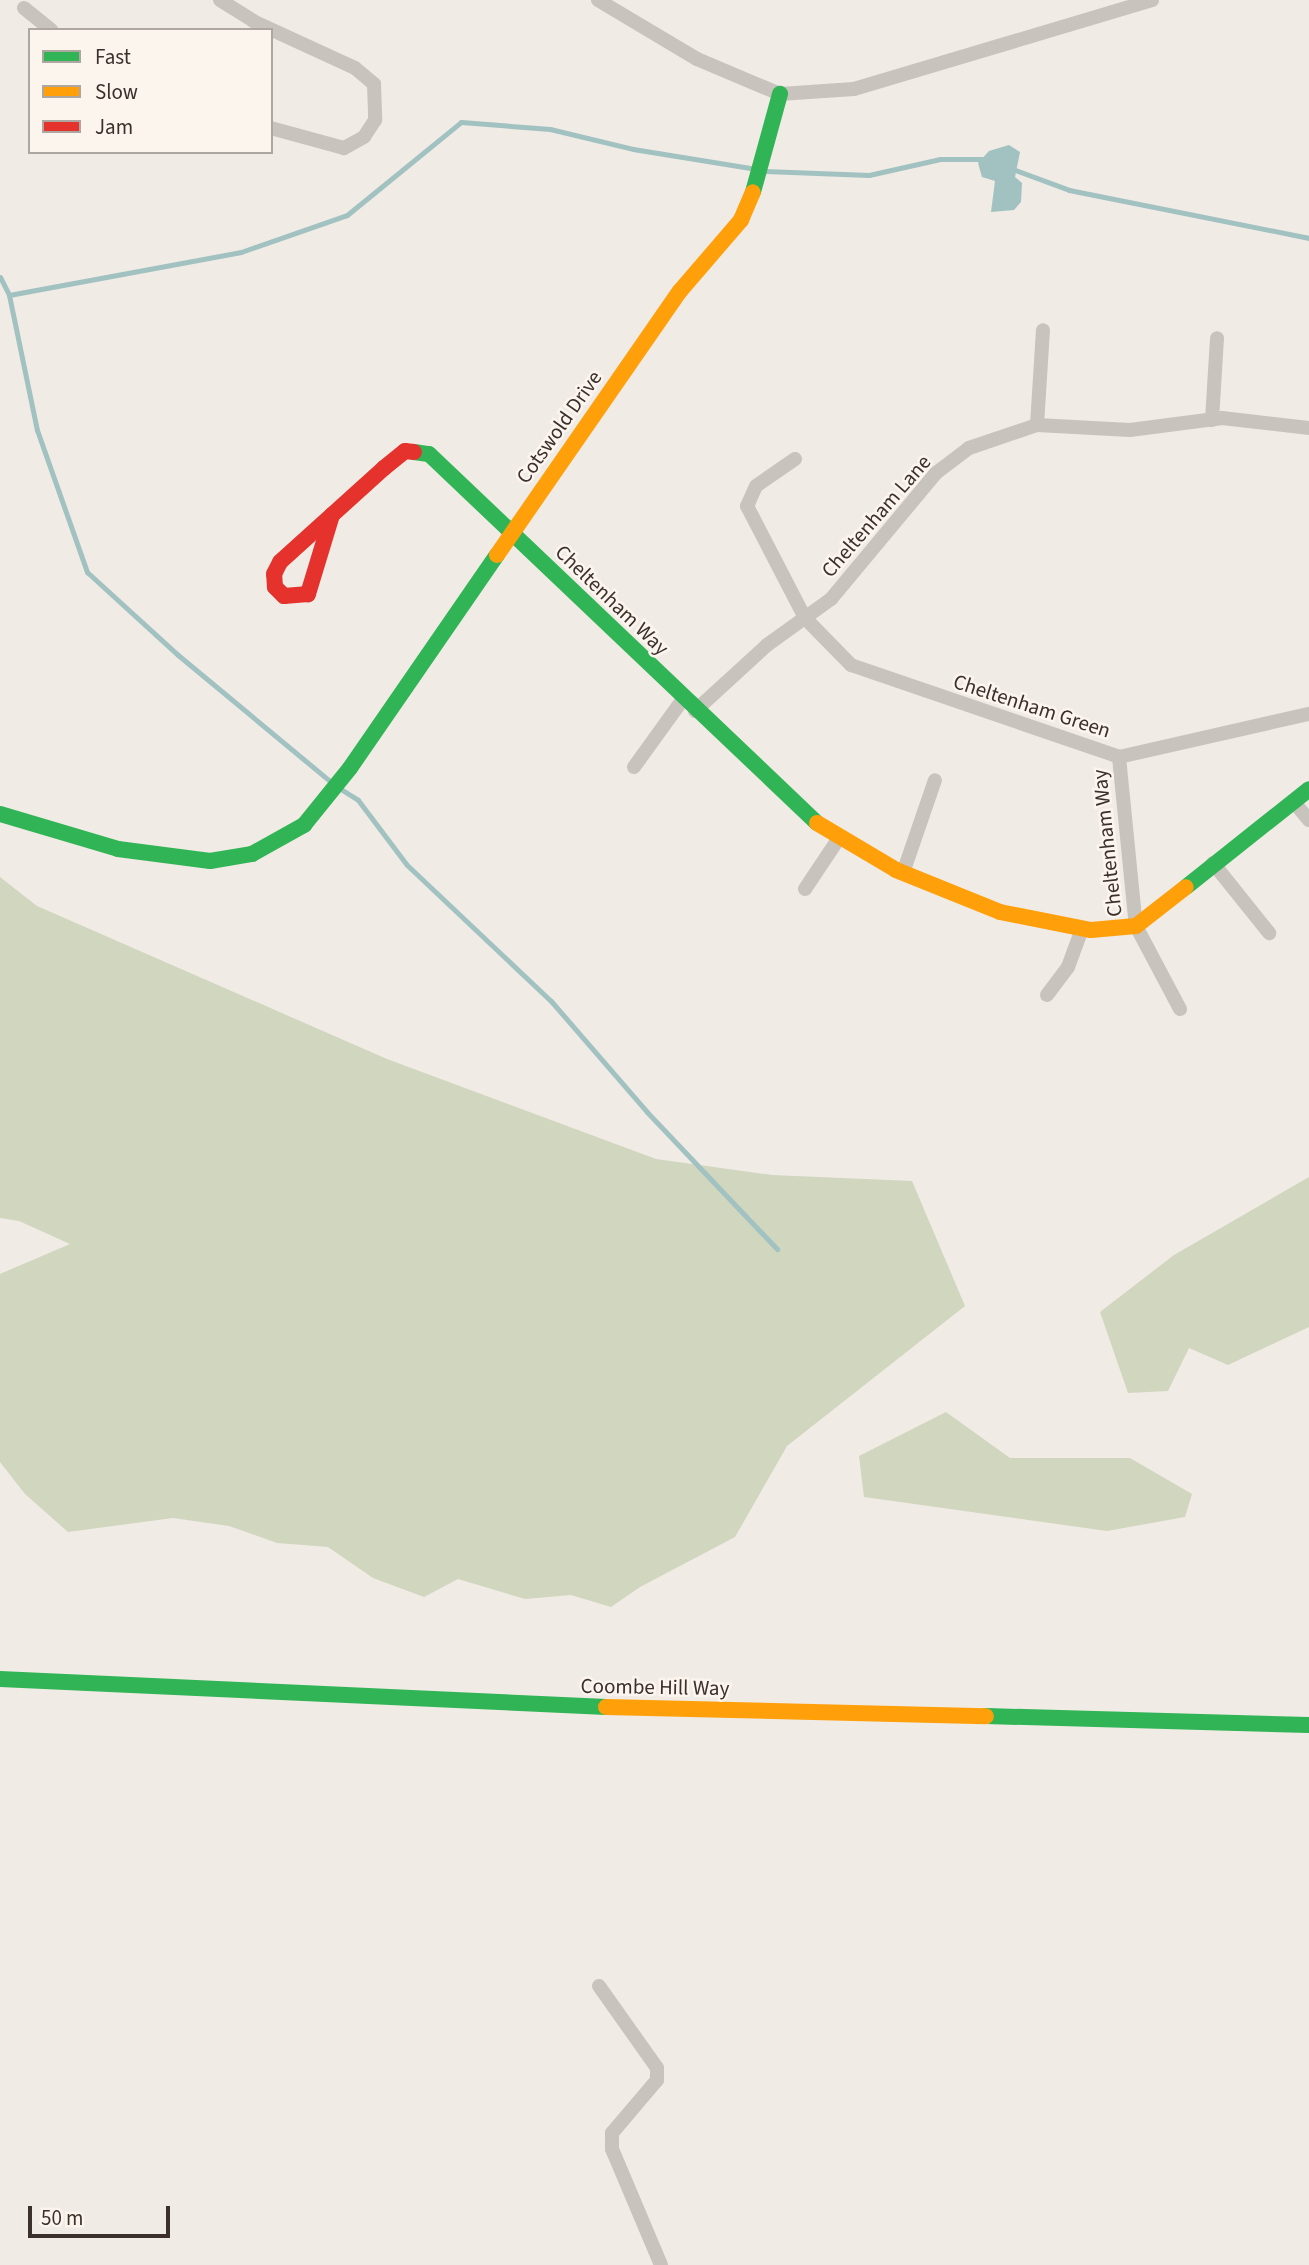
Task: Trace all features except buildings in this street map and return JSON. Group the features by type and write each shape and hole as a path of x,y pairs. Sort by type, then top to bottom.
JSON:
{"street":[{"path":"220,0 268,28"},
{"path":"598,0 697,59 780,94 855,89 1152,0"},
{"path":"24,8 49,28"},
{"path":"273,30 355,68 373,84 375,120 364,137 344,148 273,129"},
{"name":"Cotswold Drive","path":"0,814 118,849 210,860 270,847 304,825 350,768 680,291 741,220 755,187 780,94"},
{"path":"1037,425 1043,330"},
{"path":"1212,420 1217,338"},
{"name":"Cheltenham Lane","path":"695,711 767,645 831,599 868,560 936,473 969,448 1037,425 1130,430 1212,420 1309,428"},
{"name":"Cheltenham Way","path":"332,515 308,594 298,598 284,596 275,587 274,574 280,562 332,515 405,451 420,450 511,532 754,768 839,838 903,873 1000,912 1082,929 1136,926 1309,789"},
{"name":"Cheltenham Green","path":"794,459 756,486 747,506 805,618 851,665 1119,757 1309,714"},
{"path":"634,767 683,699"},
{"name":"Cheltenham Way","path":"1119,757 1136,926 1180,1009"},
{"path":"903,873 935,780"},
{"path":"1293,801 1309,820"},
{"path":"805,888 839,838"},
{"path":"1213,863 1269,933"},
{"name":"Cheltenham Way","path":"1047,995 1068,967 1082,929"},
{"name":"Coombe Hill Way","path":"0,1679 472,1703 1309,1725"},
{"path":"599,1986 657,2068 652,2087 612,2133 612,2149 662,2265"}],"green space":[{"path":"0,877 37,906 387,1059 656,1159 772,1175 912,1181 965,1306 787,1446 735,1537 640,1587 611,1607 571,1595 525,1599 458,1579 424,1597 373,1578 328,1547 277,1543 229,1526 173,1518 68,1532 25,1494 0,1462 0,1274 70,1244 19,1221 0,1218"},
{"path":"1309,1177 1309,1327 1228,1365 1189,1348 1168,1391 1128,1393 1100,1312 1174,1255"},
{"path":"946,1412 1010,1458 1130,1458 1192,1494 1185,1517 1107,1531 864,1497 859,1456"}],"water":[{"path":"1009,145 1020,152 1015,177 1022,183 1021,202 1014,210 991,212 995,181 982,177 978,163 989,151"}],"waterway":[{"path":"9,295 241,252 347,215 461,122 550,129 633,149 756,169"},
{"path":"765,171 869,175 940,159 988,159"},
{"path":"1010,168 1069,190 1309,238"},
{"path":"0,277 9,295 37,430 87,572 178,655 331,782"},
{"path":"339,788 358,800 407,865 551,1001 647,1112 777,1249"}],"traffic: fast":[{"path":"753,192 780,94"},
{"path":"414,452 429,454 817,823"},
{"path":"0,814 118,849 210,861 252,854 304,825 350,768 497,555"},
{"path":"1186,887 1309,789"},
{"path":"0,1679 606,1707"},
{"path":"986,1716 1309,1725"}],"traffic: slow":[{"path":"497,555 680,291 741,220 753,192"},
{"path":"817,823 896,870 1000,912 1091,930 1136,926 1186,887"},
{"path":"606,1707 986,1716"}],"traffic: jam":[{"path":"332,515 308,594 284,596 275,587 274,574 280,562 384,468 405,451 414,452"}]}
